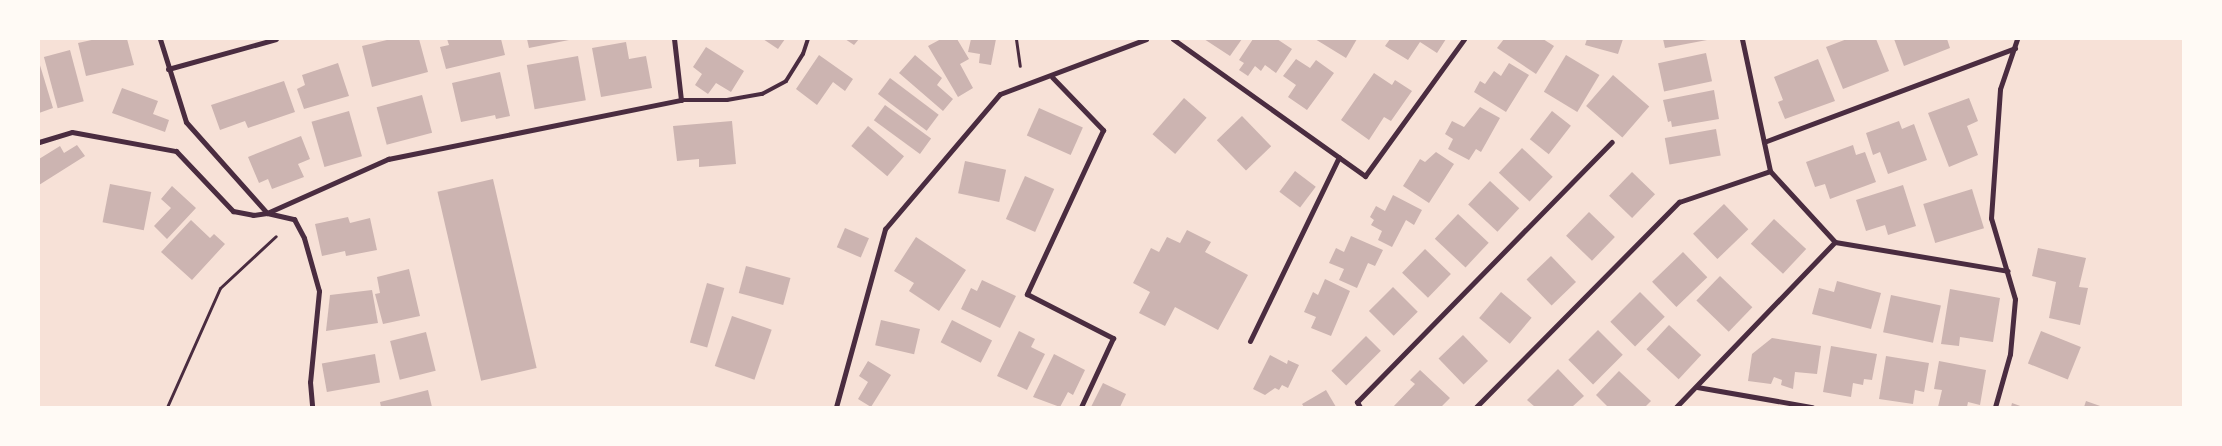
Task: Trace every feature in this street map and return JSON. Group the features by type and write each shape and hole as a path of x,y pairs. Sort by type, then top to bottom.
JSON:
{"street":[{"path":"160,39 186,122 268,213 294,219 304,238 319,290 310,382 312,407"},
{"path":"168,69 276,39"},
{"path":"39,142 72,132 176,151 233,211 254,215 268,213 388,159 681,100 674,39"},
{"path":"836,407 885,229 1000,94 1146,39"},
{"path":"1173,39 1366,176 1464,39"},
{"path":"1742,39 1770,171 1835,242 2008,272"},
{"path":"1995,407 2010,354 2015,298 1990,218 2000,89 2017,39"},
{"path":"1764,142 2015,48"},
{"path":"1052,76 1103,130 1027,294 1113,338 1081,407"},
{"path":"1360,407 1357,402 1612,142"},
{"path":"1250,341 1339,157"},
{"path":"1476,407 1679,202 1770,171"},
{"path":"1676,407 1835,242"},
{"path":"1697,387 1812,407"}],"lane":[{"path":"681,100 727,100 762,94 786,82 803,54 808,39"}],"path":[{"path":"167,407 220,288 294,219"}],"building":[{"path":"96,39 127,39 134,65 86,76 78,43"},
{"path":"391,39 419,39 428,72 372,87 362,46"},
{"path":"447,39 501,39 505,55 446,69 440,47 449,45"},
{"path":"527,39 568,39 569,40 529,48"},
{"path":"763,39 785,39 778,49"},
{"path":"845,39 859,39 854,45"},
{"path":"941,39 957,39 969,59 960,64 973,88 958,97 928,46"},
{"path":"971,39 996,39 991,65 979,63 980,54 968,52"},
{"path":"1204,39 1242,39 1230,56"},
{"path":"1253,39 1277,39 1292,49 1276,73 1265,65 1261,71 1255,66 1248,76 1239,70 1244,63 1239,60"},
{"path":"1315,39 1357,39 1346,58"},
{"path":"1390,39 1446,39 1437,53 1420,42 1408,60 1385,46"},
{"path":"1504,39 1543,39 1554,46 1536,74 1497,48"},
{"path":"1587,39 1623,39 1618,54 1585,45"},
{"path":"1663,39 1707,39 1707,40 1665,48"},
{"path":"1847,39 1876,39 1889,71 1843,89 1826,47"},
{"path":"1894,39 1947,39 1950,48 1904,66"},
{"path":"626,42 629,59 646,56 652,88 601,97 592,48"},
{"path":"706,47 744,71 731,92 716,83 708,94 695,85 702,74 693,67"},
{"path":"70,50 84,101 58,108 44,57"},
{"path":"1706,53 1712,81 1664,92 1658,63"},
{"path":"819,55 853,79 845,91 833,82 817,105 796,89"},
{"path":"915,55 942,78 937,85 953,99 943,111 899,73"},
{"path":"1566,55 1599,75 1577,112 1544,92"},
{"path":"578,56 586,100 535,109 527,65"},
{"path":"1296,59 1310,68 1316,60 1334,73 1307,110 1288,97 1296,85 1283,76"},
{"path":"1818,59 1835,101 1785,119 1778,102 1783,100 1774,77"},
{"path":"39,62 53,108 39,113"},
{"path":"338,63 349,96 304,109 297,89 305,85 302,75"},
{"path":"1509,63 1529,75 1506,112 1474,92 1480,81 1485,84 1494,71 1501,76"},
{"path":"500,72 510,116 496,119 495,115 461,122 452,83"},
{"path":"1374,73 1392,85 1395,80 1412,91 1391,121 1384,117 1369,140 1341,120"},
{"path":"1613,75 1649,106 1622,137 1586,106"},
{"path":"890,78 939,115 927,131 878,94"},
{"path":"284,81 295,112 248,128 245,121 220,130 211,105"},
{"path":"122,88 158,101 153,114 169,120 165,132 112,113"},
{"path":"1714,90 1719,119 1672,127 1671,121 1668,122 1663,100"},
{"path":"422,95 432,133 387,145 377,107"},
{"path":"1184,98 1207,118 1175,154 1153,134"},
{"path":"1969,98 1978,121 1967,126 1978,155 1949,167 1928,113"},
{"path":"885,105 931,139 920,154 874,120"},
{"path":"1480,107 1500,118 1481,152 1476,149 1469,160 1448,149 1453,139 1445,134 1452,121 1464,127"},
{"path":"1039,108 1083,128 1071,155 1027,135"},
{"path":"349,111 362,156 324,167 312,122"},
{"path":"1552,111 1571,126 1549,154 1530,139"},
{"path":"1242,116 1271,146 1246,171 1217,140"},
{"path":"732,121 736,164 699,167 699,159 677,161 673,126"},
{"path":"1899,121 1902,129 1914,124 1927,160 1888,174 1880,152 1873,155 1866,133"},
{"path":"868,126 904,156 887,176 851,146"},
{"path":"1716,129 1721,156 1669,165 1665,138"},
{"path":"301,136 310,159 298,164 304,177 272,189 268,179 259,183 248,157"},
{"path":"77,145 85,156 39,185 39,159 60,146 64,153"},
{"path":"1853,145 1856,155 1865,152 1876,182 1830,199 1825,184 1815,187 1806,162"},
{"path":"1522,148 1553,177 1530,202 1499,173"},
{"path":"1436,152 1454,164 1429,203 1403,186 1420,159 1425,162"},
{"path":"965,161 1006,170 999,202 958,193"},
{"path":"1295,171 1316,187 1300,207 1279,192"},
{"path":"1632,172 1655,194 1632,218 1609,196"},
{"path":"1025,176 1054,189 1035,232 1006,219"},
{"path":"493,179 537,368 481,381 437,192"},
{"path":"1490,181 1519,208 1497,232 1468,204"},
{"path":"110,184 151,192 144,230 103,222"},
{"path":"1903,185 1916,226 1888,235 1885,225 1866,231 1856,200"},
{"path":"172,186 196,208 167,239 154,226 171,208 161,199"},
{"path":"1972,189 1984,228 1935,243 1923,204"},
{"path":"1393,195 1422,210 1414,225 1406,220 1392,247 1378,240 1382,231 1371,225 1374,220 1370,217 1376,206 1385,211"},
{"path":"1724,204 1748,229 1717,259 1693,234"},
{"path":"1589,212 1615,237 1592,261 1566,236"},
{"path":"1458,214 1489,243 1466,268 1435,239"},
{"path":"348,217 350,223 370,218 377,250 346,256 345,251 322,256 315,224"},
{"path":"1774,219 1806,249 1783,274 1751,244"},
{"path":"191,220 210,238 214,234 225,244 192,280 161,252"},
{"path":"845,228 869,238 861,257 837,247"},
{"path":"1187,230 1211,242 1205,252 1248,275 1218,330 1175,307 1165,326 1139,313 1150,292 1133,283 1151,248 1159,252 1167,237 1180,243"},
{"path":"1351,236 1383,250 1375,266 1368,263 1357,288 1339,280 1344,269 1329,263 1336,248 1344,252"},
{"path":"916,237 966,270 939,311 909,291 914,283 894,271"},
{"path":"2038,248 2086,258 2079,287 2088,288 2080,325 2049,318 2056,282 2032,276"},
{"path":"1425,249 1451,274 1428,298 1402,273"},
{"path":"1683,252 1707,277 1676,307 1652,282"},
{"path":"1551,256 1576,282 1552,306 1527,280"},
{"path":"746,266 790,278 783,305 739,293"},
{"path":"409,269 420,316 383,324 375,294 380,293 377,277"},
{"path":"1720,276 1752,307 1729,332 1696,300"},
{"path":"1325,279 1350,291 1331,336 1311,328 1316,317 1304,312 1313,292 1318,295"},
{"path":"982,280 1016,296 1000,328 961,309 971,288 977,291"},
{"path":"1837,281 1881,293 1871,329 1812,314 1819,288 1834,292"},
{"path":"707,283 724,288 707,348 690,343"},
{"path":"1393,287 1418,312 1394,336 1369,311"},
{"path":"1950,289 2000,298 1993,342 1960,337 1959,346 1941,344"},
{"path":"372,290 378,323 326,331 330,295"},
{"path":"1501,292 1532,318 1510,344 1479,318"},
{"path":"1640,292 1665,317 1635,346 1610,322"},
{"path":"1891,295 1941,306 1933,343 1883,332"},
{"path":"732,316 772,330 754,380 715,366"},
{"path":"881,320 920,329 914,354 875,345"},
{"path":"952,320 992,340 981,363 941,342"},
{"path":"1669,325 1701,355 1679,379 1646,349"},
{"path":"1598,330 1623,355 1593,384 1568,360"},
{"path":"1019,331 1035,339 1031,347 1045,354 1027,390 997,376"},
{"path":"2041,331 2081,347 2068,380 2028,363"},
{"path":"426,332 436,371 400,380 390,341"},
{"path":"1463,335 1488,361 1464,385 1439,359"},
{"path":"1366,336 1381,351 1346,385 1331,371"},
{"path":"1772,338 1821,346 1817,374 1795,372 1793,389 1781,385 1782,380 1774,377 1771,384 1748,381 1752,354"},
{"path":"1831,346 1877,354 1872,380 1864,379 1863,385 1853,383 1851,397 1823,392"},
{"path":"375,354 380,383 327,392 322,363"},
{"path":"1054,354 1085,370 1073,395 1068,392 1060,407 1033,397"},
{"path":"1270,355 1287,364 1288,360 1299,365 1288,388 1282,385 1279,390 1275,388 1265,395 1253,389"},
{"path":"1886,356 1929,363 1924,392 1915,390 1913,404 1879,399"},
{"path":"868,361 891,375 871,407 858,399 868,382 859,376"},
{"path":"1939,361 1986,370 1980,405 1968,402 1967,407 1938,407 1942,390 1934,389"},
{"path":"1558,369 1584,396 1572,407 1535,407 1527,400"},
{"path":"1420,370 1450,398 1441,407 1393,407 1415,384 1410,380"},
{"path":"1619,371 1651,401 1645,407 1608,407 1596,395"},
{"path":"1103,383 1126,394 1120,407 1091,407"},
{"path":"428,390 432,407 381,407 380,402"},
{"path":"1326,390 1336,407 1304,407 1302,404"},
{"path":"2086,401 2103,407 2084,407"},
{"path":"2012,403 2023,407 2011,407"}]}
